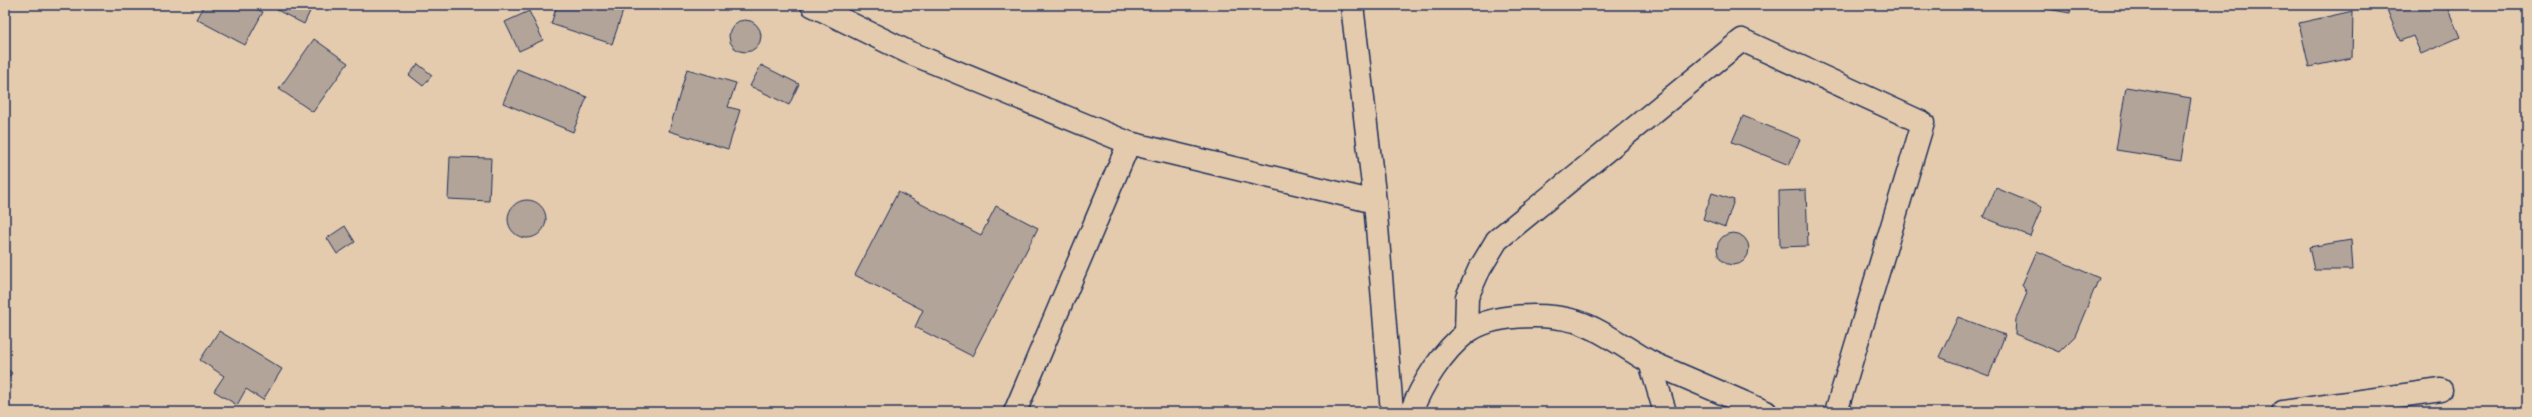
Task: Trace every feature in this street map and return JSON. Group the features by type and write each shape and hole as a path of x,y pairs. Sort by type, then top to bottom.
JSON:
{"street":[{"path":"812,5 908,52 1130,143 1374,202"},
{"path":"1352,5 1374,202 1392,412"},
{"path":"1466,332 1467,297 1479,270 1497,240 1742,40 1923,123 1836,412"},
{"path":"1015,412 1130,143"},
{"path":"1411,412 1436,366 1466,332 1492,322 1518,316 1547,316 1576,321 1650,362 1766,412"},
{"path":"1650,362 1665,412"},
{"path":"2284,412 2441,390"}],"building":[{"path":"204,5 249,5 263,12 245,45 196,19"},
{"path":"279,5 313,5 304,24 277,10"},
{"path":"557,5 625,5 612,44 551,24"},
{"path":"2025,5 2071,5 2070,13"},
{"path":"2385,5 2446,5 2460,37 2421,54 2413,36 2400,41"},
{"path":"529,11 543,40 519,51 505,22"},
{"path":"2353,11 2352,58 2309,67 2299,23"},
{"path":"742,20 748,20 758,27 761,36 760,42 754,49 748,52 742,52 732,45 729,39 729,33 736,23"},
{"path":"314,39 348,63 313,112 279,89"},
{"path":"418,64 432,75 423,86 409,75"},
{"path":"761,65 799,84 789,105 750,86"},
{"path":"517,69 587,97 573,132 503,103"},
{"path":"687,69 736,83 728,107 740,110 728,149 669,131"},
{"path":"2126,87 2191,98 2181,160 2116,150"},
{"path":"1743,116 1800,139 1789,165 1732,142"},
{"path":"450,157 491,158 489,201 448,199"},
{"path":"1996,188 2042,207 2030,236 1983,217"},
{"path":"1806,190 1808,246 1780,247 1779,191"},
{"path":"898,192 981,235 996,206 1038,228 972,356 915,327 923,310 855,275"},
{"path":"1712,193 1734,200 1725,227 1703,219"},
{"path":"523,200 531,200 538,203 543,208 546,219 543,230 538,235 531,238 523,238 516,235 511,230 508,223 508,215 511,208 516,203"},
{"path":"345,226 355,242 337,254 327,238"},
{"path":"1733,233 1744,238 1749,249 1744,260 1733,265 1722,260 1717,249 1722,238"},
{"path":"2351,240 2353,270 2314,270 2309,247"},
{"path":"2037,251 2099,278 2075,336 2059,352 2015,334 2016,319 2027,293 2022,285"},
{"path":"1958,317 2005,335 1989,376 1939,357"},
{"path":"219,331 282,369 263,400 246,389 237,405 214,391 224,376 200,360"},
{"path":"5,368 12,373 5,382"},
{"path":"443,405 459,412 440,412"}]}
